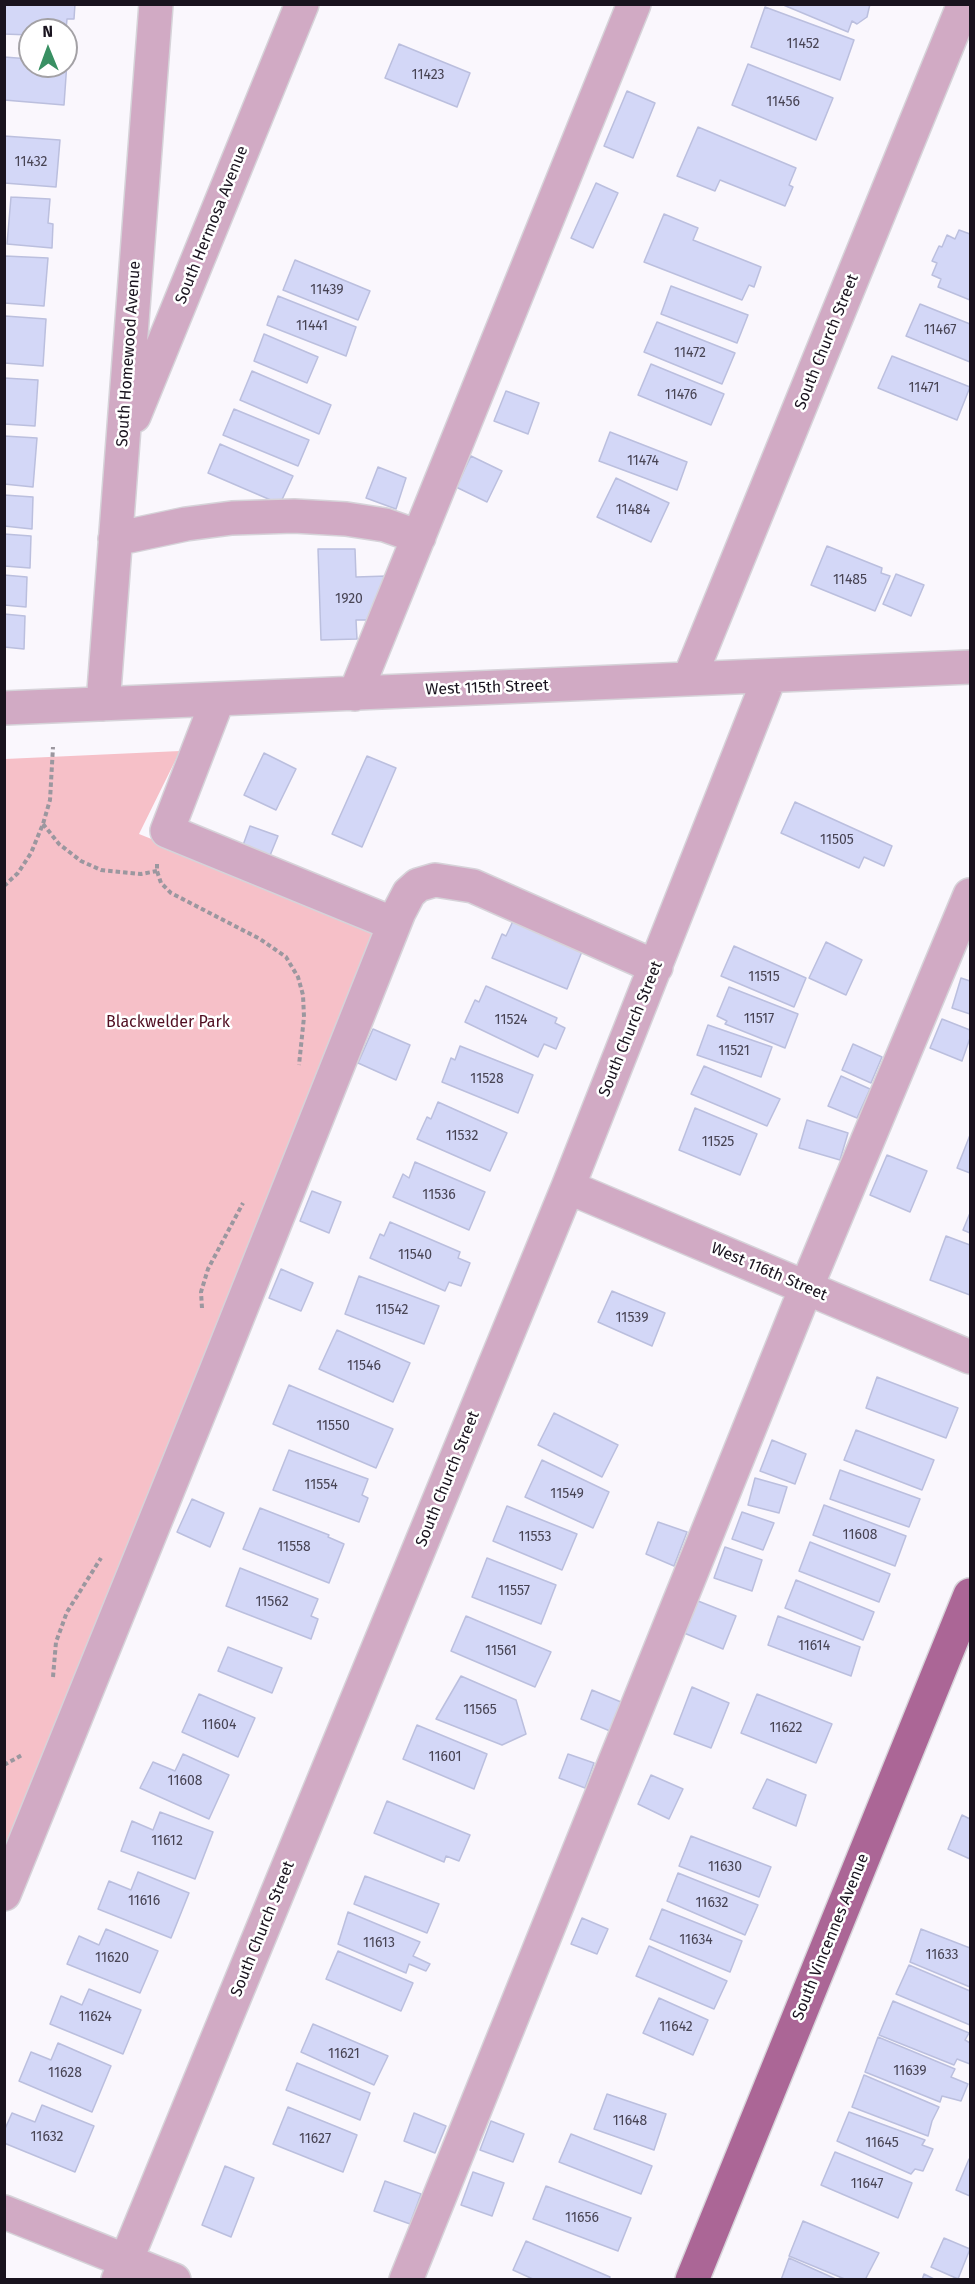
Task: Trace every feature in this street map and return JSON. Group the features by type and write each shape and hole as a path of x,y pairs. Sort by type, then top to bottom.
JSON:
{"main road":[{"name":"South Vincennes Avenue","path":"692,2280 970,1595"}],"street":[{"name":"South Homewood Avenue","path":"103,704 156,4"},
{"name":"South Hermosa Avenue","path":"122,446 302,4"},
{"path":"355,693 634,4"},
{"name":"South Church Street","path":"689,679 964,4"},
{"path":"115,540 186,524 232,518 294,516 346,519 385,525 419,537"},
{"name":"West 115th Street","path":"4,708 970,667"},
{"name":"South Church Street","path":"122,2270 568,1187 770,676"},
{"path":"218,699 167,831 394,924"},
{"path":"4,1894 394,924 409,894 418,885 435,880 473,886 656,967"},
{"path":"406,2280 806,1288 970,895"},
{"name":"West 116th Street","path":"568,1187 970,1357"},
{"path":"4,2212 122,2270 174,2280"}],"path":[{"path":"4,886 18,873 31,853 43,824 50,800 53,747"},
{"path":"43,824 59,844 81,861 101,870 141,874 156,871"},
{"path":"167,831 158,856 156,871 161,883 171,893 260,939 286,957 298,977 303,995 304,1017 299,1067"},
{"path":"203,1312 201,1292 208,1269 247,1196"},
{"path":"53,1687 56,1642 67,1612 103,1554"},
{"path":"4,1765 24,1754"}],"green space":[{"name":"Blackwelder Park","path":"180,751 139,834 382,931 5,1870 5,759"}],"building":[{"path":"4,4 75,4 74,18 18,18 18,35 4,34"},
{"path":"781,4 870,4 867,17 857,24 852,21 848,32"},
{"path":"765,7 854,40 840,80 751,47"},
{"path":"399,44 470,73 457,107 385,78"},
{"path":"4,57 18,58 18,78 66,78 64,105 4,100"},
{"path":"748,64 833,98 816,140 732,105"},
{"path":"627,91 655,103 633,158 604,146"},
{"path":"698,127 796,168 789,185 793,187 785,206 720,180 715,191 677,176"},
{"path":"4,136 60,140 56,187 4,183"},
{"path":"596,183 618,193 593,248 571,238"},
{"path":"11,197 50,199 48,223 53,224 52,248 7,244"},
{"path":"664,214 698,228 693,240 761,267 754,287 749,285 742,300 644,262"},
{"path":"959,230 970,234 970,300 938,287 941,279 932,275 937,263 932,261 939,246 942,247 947,235 955,239"},
{"path":"5,256 48,258 44,306 4,303"},
{"path":"295,260 370,291 358,320 283,290"},
{"path":"671,286 748,315 737,343 661,314"},
{"path":"278,296 356,327 346,356 267,325"},
{"path":"920,304 970,324 970,362 906,336"},
{"path":"5,316 46,319 43,366 4,363"},
{"path":"657,322 735,353 722,384 644,352"},
{"path":"264,334 318,357 307,383 254,361"},
{"path":"892,356 970,387 957,420 878,388"},
{"path":"651,364 724,394 711,425 638,395"},
{"path":"252,371 331,405 319,434 240,400"},
{"path":"4,378 38,380 35,426 4,424"},
{"path":"506,391 539,403 528,434 494,421"},
{"path":"234,409 309,440 298,466 223,435"},
{"path":"610,432 687,462 677,490 599,461"},
{"path":"4,436 37,438 33,487 4,484"},
{"path":"220,444 293,476 280,504 208,473"},
{"path":"471,456 502,471 487,502 456,487"},
{"path":"378,467 406,478 396,509 366,498"},
{"path":"616,478 669,503 651,542 597,517"},
{"path":"4,495 33,497 32,529 4,526"},
{"path":"4,534 31,536 30,568 4,566"},
{"path":"827,546 882,568 881,573 890,576 875,611 811,585"},
{"path":"318,549 355,549 356,577 387,576 371,620 356,620 357,639 321,640"},
{"path":"896,574 924,585 911,616 883,604"},
{"path":"4,575 27,577 26,607 4,605"},
{"path":"4,614 25,616 24,649 4,647"},
{"path":"264,753 296,769 276,810 244,795"},
{"path":"367,756 396,768 362,847 332,834"},
{"path":"795,802 892,846 884,866 864,857 859,868 781,833"},
{"path":"250,826 278,836 269,858 242,848"},
{"path":"513,921 583,949 567,989 492,958 502,934 506,936"},
{"path":"826,942 862,960 846,995 809,978"},
{"path":"734,946 806,978 794,1007 721,976"},
{"path":"961,978 970,981 970,1014 952,1008"},
{"path":"486,986 557,1018 555,1023 565,1028 556,1049 544,1044 538,1057 465,1022 475,1000 479,1002"},
{"path":"729,987 798,1014 785,1048 725,1024 727,1021 717,1016"},
{"path":"942,1019 970,1030 970,1038 962,1061 930,1048"},
{"path":"708,1025 772,1047 761,1077 697,1055"},
{"path":"373,1029 410,1045 396,1080 358,1063"},
{"path":"853,1044 882,1057 871,1083 842,1070"},
{"path":"460,1046 533,1075 518,1113 442,1082 451,1058 455,1060"},
{"path":"704,1066 780,1099 767,1126 691,1094"},
{"path":"841,1076 870,1089 857,1118 828,1106"},
{"path":"438,1102 507,1133 490,1171 417,1139 427,1117 431,1119"},
{"path":"695,1108 757,1134 740,1175 679,1150"},
{"path":"807,1120 848,1133 840,1160 799,1148"},
{"path":"970,1135 970,1173 957,1168"},
{"path":"887,1155 927,1171 910,1212 870,1195"},
{"path":"415,1162 485,1192 469,1230 393,1197 403,1174 409,1178"},
{"path":"312,1191 341,1202 329,1233 300,1221"},
{"path":"970,1213 970,1233 963,1230"},
{"path":"390,1222 460,1252 458,1258 470,1263 461,1286 449,1282 445,1291 370,1258 380,1234 384,1236"},
{"path":"946,1236 970,1245 970,1295 930,1280"},
{"path":"281,1269 313,1283 301,1311 269,1298"},
{"path":"359,1276 439,1306 424,1344 345,1314"},
{"path":"612,1291 665,1313 652,1346 598,1322"},
{"path":"337,1330 410,1363 393,1402 319,1369"},
{"path":"877,1377 958,1408 946,1438 866,1408"},
{"path":"289,1385 393,1429 376,1468 273,1424"},
{"path":"554,1413 618,1445 602,1477 538,1445"},
{"path":"856,1430 934,1460 922,1490 844,1460"},
{"path":"772,1440 806,1454 795,1484 760,1471"},
{"path":"289,1450 368,1479 362,1495 368,1498 359,1522 273,1490"},
{"path":"542,1460 609,1492 593,1528 525,1497"},
{"path":"840,1470 920,1499 909,1527 830,1499"},
{"path":"755,1478 787,1487 779,1513 748,1505"},
{"path":"192,1499 224,1513 210,1547 177,1532"},
{"path":"824,1505 906,1536 895,1566 813,1535"},
{"path":"507,1506 577,1534 562,1570 493,1541"},
{"path":"260,1508 329,1535 328,1537 344,1544 329,1583 243,1549"},
{"path":"742,1512 774,1523 763,1550 732,1539"},
{"path":"658,1522 687,1532 674,1566 646,1554"},
{"path":"810,1542 890,1574 879,1602 799,1571"},
{"path":"725,1547 762,1560 752,1591 714,1578"},
{"path":"487,1558 556,1585 541,1624 472,1597"},
{"path":"240,1568 318,1599 311,1616 318,1619 311,1639 226,1606"},
{"path":"796,1580 874,1612 863,1640 785,1608"},
{"path":"698,1601 736,1616 723,1649 684,1633"},
{"path":"466,1616 551,1652 535,1687 451,1651"},
{"path":"778,1616 860,1647 851,1676 768,1645"},
{"path":"228,1647 282,1668 272,1693 218,1671"},
{"path":"461,1676 516,1700 526,1734 502,1745 436,1719"},
{"path":"692,1687 729,1703 711,1748 674,1734"},
{"path":"592,1690 621,1702 610,1731 581,1719"},
{"path":"199,1694 255,1718 238,1757 182,1732"},
{"path":"757,1694 832,1724 816,1763 741,1733"},
{"path":"417,1725 487,1754 474,1789 403,1759"},
{"path":"183,1754 229,1775 209,1819 140,1788 153,1762 175,1771"},
{"path":"568,1754 594,1763 585,1788 559,1778"},
{"path":"651,1775 683,1789 669,1819 638,1804"},
{"path":"767,1779 806,1795 796,1826 753,1808"},
{"path":"387,1801 470,1835 459,1861 446,1856 444,1862 374,1833"},
{"path":"160,1812 213,1832 195,1879 121,1851 132,1821 153,1830"},
{"path":"962,1815 970,1819 970,1859 948,1849"},
{"path":"691,1836 771,1867 759,1897 679,1866"},
{"path":"138,1872 189,1893 171,1938 98,1909 109,1881 131,1890"},
{"path":"678,1873 758,1905 745,1935 667,1901"},
{"path":"365,1876 439,1904 427,1933 354,1904"},
{"path":"662,1909 742,1941 730,1972 650,1939"},
{"path":"348,1912 420,1942 413,1956 430,1964 426,1971 409,1964 406,1973 338,1944"},
{"path":"582,1918 608,1929 597,1954 571,1944"},
{"path":"106,1929 158,1951 140,1993 67,1964 79,1936 99,1945"},
{"path":"921,1929 970,1948 970,1987 910,1962"},
{"path":"649,1946 727,1981 714,2009 636,1976"},
{"path":"338,1951 413,1983 401,2011 326,1979"},
{"path":"909,1965 970,1991 970,2025 896,1994"},
{"path":"89,1989 141,2010 123,2054 50,2024 61,1996 82,2005"},
{"path":"659,1998 708,2020 693,2055 643,2033"},
{"path":"893,2001 969,2033 965,2040 970,2043 970,2064 957,2059 954,2065 879,2035"},
{"path":"313,2024 388,2056 374,2085 301,2052"},
{"path":"878,2037 955,2069 951,2077 968,2084 961,2101 942,2096 940,2102 865,2072"},
{"path":"58,2043 111,2066 92,2112 19,2081 31,2052 51,2060"},
{"path":"297,2063 370,2093 360,2120 286,2090"},
{"path":"864,2075 939,2107 928,2136 852,2107"},
{"path":"607,2094 666,2114 654,2150 594,2129"},
{"path":"42,2105 94,2126 75,2172 4,2143 4,2131 12,2113 35,2122"},
{"path":"288,2107 357,2135 343,2172 273,2144"},
{"path":"849,2112 925,2140 922,2145 933,2149 923,2171 915,2169 911,2174 837,2141"},
{"path":"414,2113 446,2126 435,2153 404,2141"},
{"path":"491,2121 524,2134 513,2162 480,2150"},
{"path":"571,2134 652,2166 641,2194 559,2162"},
{"path":"835,2152 912,2183 898,2218 821,2185"},
{"path":"970,2159 970,2196 956,2190"},
{"path":"225,2166 254,2178 231,2237 202,2225"},
{"path":"473,2172 504,2183 492,2216 461,2205"},
{"path":"385,2181 421,2194 410,2224 374,2211"},
{"path":"546,2186 631,2218 618,2251 533,2219"},
{"path":"803,2221 879,2253 865,2280 847,2280 789,2256"},
{"path":"944,2238 970,2249 958,2279 931,2267"},
{"path":"526,2241 610,2277 609,2280 535,2280 513,2270"},
{"path":"789,2258 838,2280 781,2280"},
{"path":"924,2274 936,2280 922,2280"}]}
